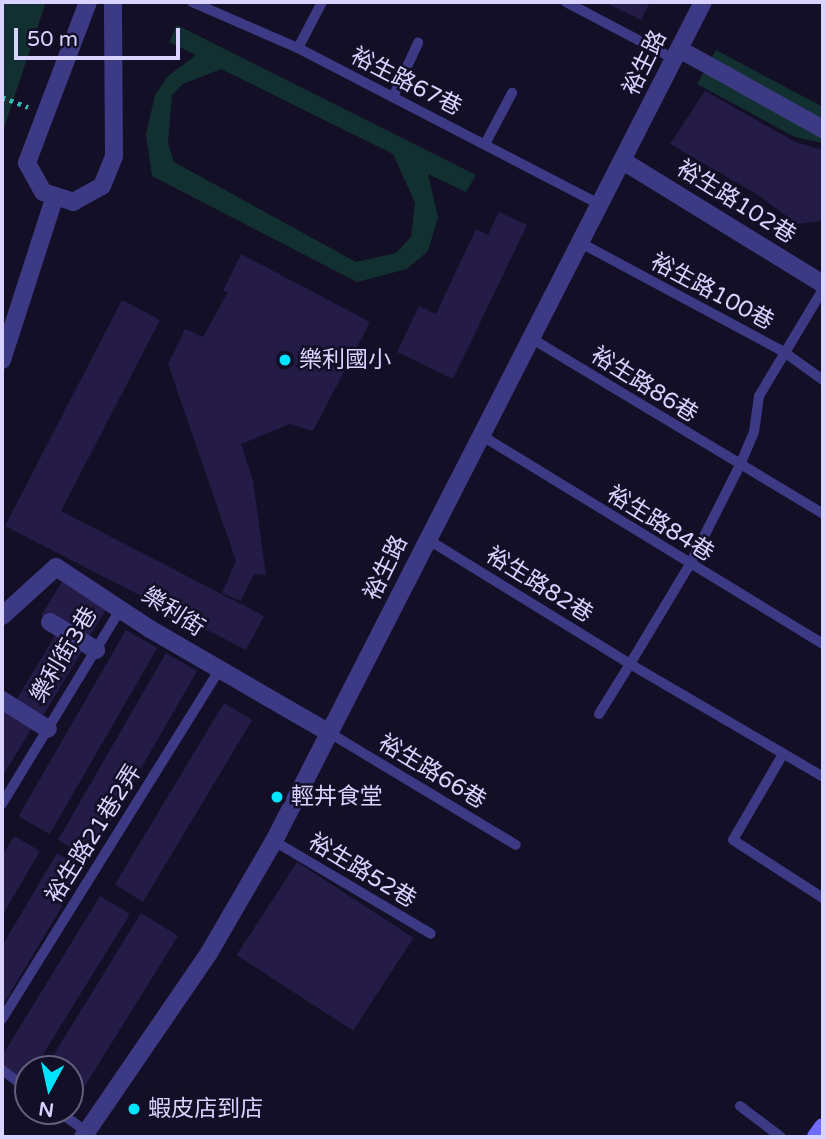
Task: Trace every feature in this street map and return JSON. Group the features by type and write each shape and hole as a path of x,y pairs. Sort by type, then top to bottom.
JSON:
{"street":[{"path":"88,2 27,163 43,192 73,202 102,186 114,156 113,2"},
{"name":"裕生路","path":"85,1135 209,953 274,841 478,434 623,161 702,2"},
{"path":"677,54 823,129"},
{"name":"裕生路102巷","path":"623,161 823,286"},
{"path":"2,360 55,196"},
{"name":"樂利街","path":"2,616 56,567 219,670 328,732"},
{"path":"50,621 96,650"},
{"name":"樂利街3巷","path":"2,700 48,729"},
{"path":"816,1137 823,1127"}],"lane":[{"name":"裕生路67巷","path":"192,2 298,48 599,204"},
{"path":"298,48 322,2"},
{"path":"566,2 677,54"},
{"path":"393,97 418,43"},
{"path":"485,144 512,93"},
{"name":"裕生路100巷","path":"579,242 784,352 823,380"},
{"path":"598,714 689,566 754,432 759,396 823,286"},
{"name":"裕生路86巷","path":"529,337 823,514"},
{"name":"裕生路84巷","path":"478,434 689,566 823,644"},
{"name":"裕生路82巷","path":"427,539 630,664 823,777"},
{"name":"樂利街3巷","path":"2,804 122,607"},
{"name":"裕生路21巷2弄","path":"2,1020 219,670"},
{"name":"裕生路66巷","path":"328,732 516,845"},
{"path":"783,754 733,840 823,898"},
{"name":"裕生路52巷","path":"274,841 431,934"},
{"path":"740,1107 781,1137"}],"path":[{"path":"2,97 24,106"}],"green space":[{"path":"2,2 46,2 2,134"},
{"path":"177,25 476,175 466,192 428,174 438,217 428,251 407,269 357,282 152,176 146,134 155,95 168,76 196,55 169,42","holes":["221,69 393,154 415,203 411,237 396,253 356,262 174,162 168,143 172,95 183,84"]},
{"path":"716,50 823,107 823,143 795,137 697,84"}],"building":[{"path":"604,2 650,2 641,20"},
{"path":"705,91 795,142 823,150 823,221 797,224 758,195 670,144"},
{"path":"499,212 527,225 453,379 397,352 419,306 436,314 476,229 488,235"},
{"path":"241,254 370,322 313,431 290,424 241,444 253,481 266,575 254,574 241,601 222,593 236,561 168,364 185,329 203,337 228,292 223,291"},
{"path":"122,300 160,320 61,511 264,616 246,650 5,526"},
{"path":"62,582 106,610 85,643 41,615"},
{"path":"126,630 157,648 50,834 18,816"},
{"path":"56,634 83,650 39,723 12,707"},
{"path":"166,653 197,671 89,858 58,840"},
{"path":"224,703 252,720 143,902 115,885"},
{"path":"2,707 33,726 2,777"},
{"path":"14,836 40,851 2,916 2,856"},
{"path":"57,853 84,869 2,1007 2,946"},
{"path":"297,862 414,938 353,1031 237,955"},
{"path":"100,896 130,914 43,1055 14,1055 14,1074 2,1067 2,1056"},
{"path":"141,913 178,936 84,1087 84,1055 54,1055"}],"place":[{"name":"樂利國小","path":"285,360"},
{"name":"輕丼食堂","path":"277,797"},
{"name":"蝦皮店到店","path":"134,1109"}]}
